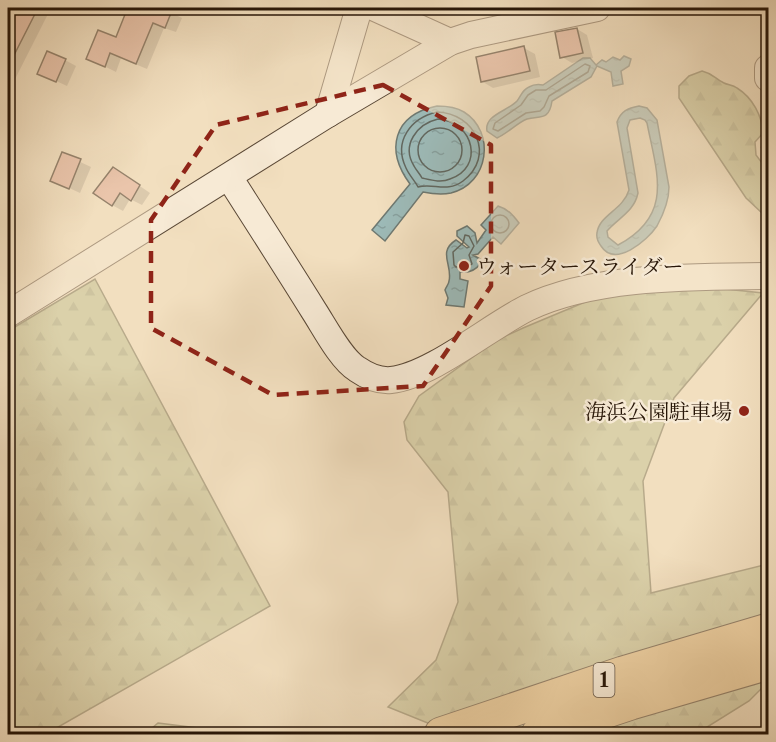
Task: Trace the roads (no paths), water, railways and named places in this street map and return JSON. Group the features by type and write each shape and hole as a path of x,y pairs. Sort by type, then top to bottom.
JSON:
{"highway":[{"name":"1","path":"441,735 623,673 768,630"},
{"name":"1","path":"538,735 631,704 768,663"}],"street":[{"path":"328,114 359,8"},
{"path":"375,8 450,42"},
{"path":"8,314 328,114 450,42 502,19 597,8"},
{"path":"768,68 768,78"},
{"path":"229,177 332,339 354,368 372,377 390,380 408,376 429,367 517,314 549,298 619,283 652,279 768,276"}],"water":[{"path":"624,56 631,59 629,66 621,71 623,84 613,86 611,72 597,66 591,77 552,101 551,108 546,115 527,119 497,138 487,131 489,121 513,105 527,88 538,84 543,85 583,58 590,58 596,65 602,60 606,62 613,57 620,60"},
{"path":"437,106 458,109 474,121 481,132 484,144 484,157 480,169 474,179 464,188 444,194 423,192 385,241 372,230 410,184 397,159 398,136 411,117"},
{"path":"639,106 647,108 657,120 669,187 668,197 657,226 646,239 630,250 614,254 607,252 601,246 597,233 602,222 622,203 629,190 617,122 628,109","holes":["640,118 645,120 657,176 654,207 648,220 636,233 618,245 608,237 607,231 629,210 638,193 627,128 630,120"]},
{"name":"ウォータースライダー","path":"498,206 510,213 519,223 501,244 493,237 478,254 473,255 480,259 480,264 476,268 469,272 460,272 460,279 468,281 464,307 446,305 448,298 445,290 450,275 447,249 456,240 467,248 469,247 457,236 457,231 467,226 475,233 477,243 486,230 481,225"}],"place":[{"name":"ウォータースライダー","path":"464,266"},
{"name":"海浜公園駐車場","path":"744,411"}]}
